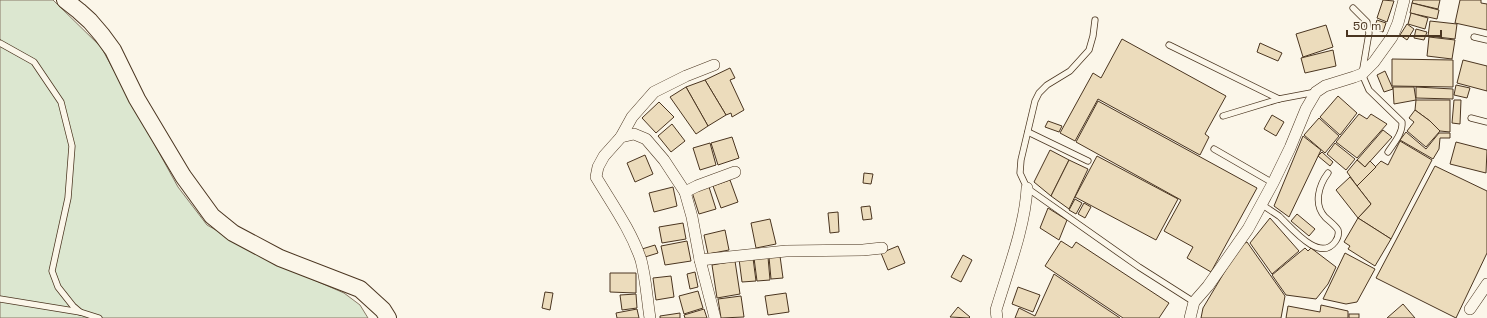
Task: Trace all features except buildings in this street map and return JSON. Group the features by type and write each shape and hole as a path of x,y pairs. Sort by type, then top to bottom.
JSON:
{"street":[{"path":"65,0 90,21 113,50 145,112 183,176 212,216 233,233 280,258 360,289 383,310 388,318"},
{"path":"1190,318 1194,302 1208,286 1248,229 1290,148 1306,109 1316,92 1325,86 1354,78 1362,74 1374,62 1392,36 1398,23 1404,0"},
{"path":"650,318 641,261 634,241 624,221 596,176 598,167 604,156 621,137 632,117 654,92 686,76 714,65"},
{"path":"621,137 634,134 646,139 664,160 685,192 715,318"},
{"path":"685,192 735,172"},
{"path":"998,318 996,310 1026,204 1026,188"},
{"path":"700,260 786,251 863,250 882,248"},
{"path":"1470,309 1487,284"}],"lane":[{"path":"1353,8 1367,22 1368,33 1362,74 1369,90 1402,122 1399,135 1388,152"},
{"path":"1095,20 1089,50 1070,70 1047,85 1039,93 1035,101 1021,160 1020,173 1026,188 1139,268 1194,302"},
{"path":"1474,37 1487,40"},
{"path":"0,43 34,62 61,102 72,146 68,198 52,272 58,287 80,312"},
{"path":"1169,45 1279,99"},
{"path":"1223,116 1279,99 1316,92"},
{"path":"1472,118 1487,122"},
{"path":"1028,132 1088,161"},
{"path":"1214,149 1272,183"},
{"path":"1261,204 1279,217 1304,240 1321,248 1327,248 1338,239 1336,227 1320,210 1318,193 1320,186 1328,172"},
{"path":"0,299 80,312 98,318"}],"green space":[{"path":"0,0 53,0 101,47 178,187 207,225 275,263 344,293 360,305 368,318 0,318"}]}
